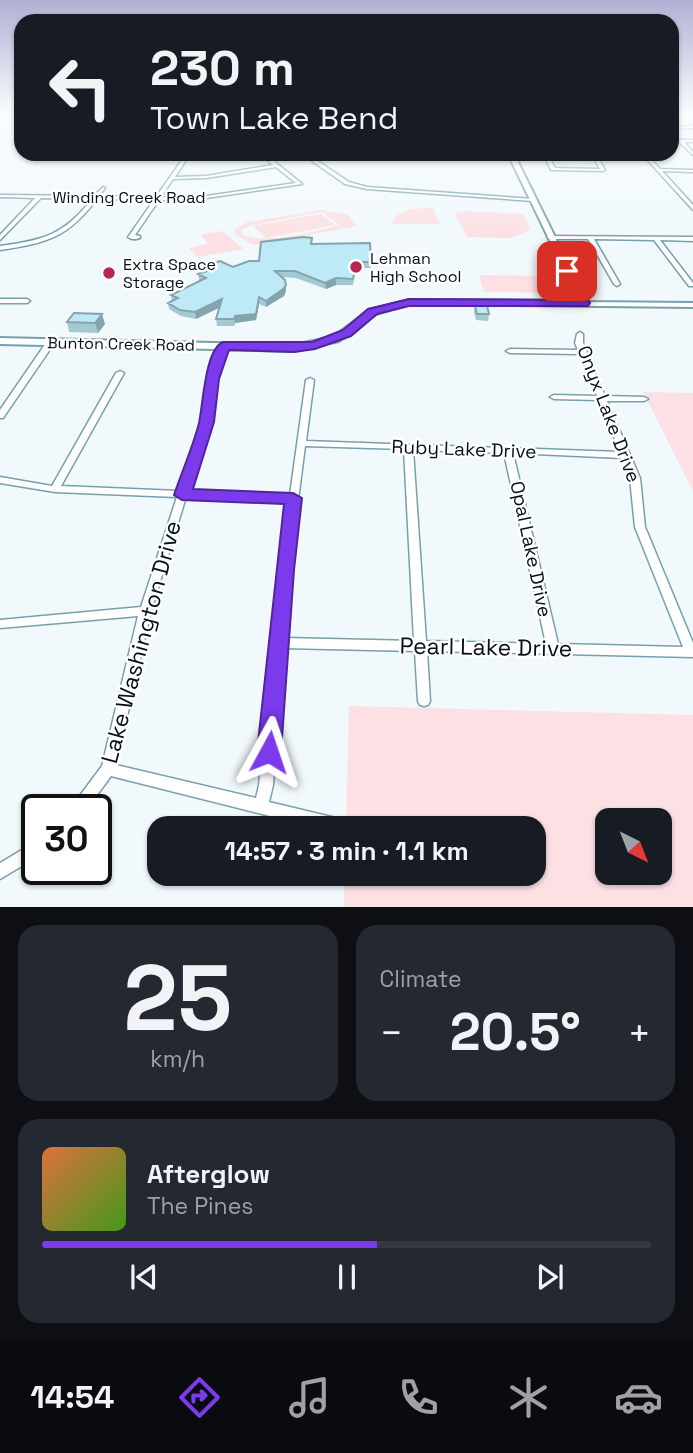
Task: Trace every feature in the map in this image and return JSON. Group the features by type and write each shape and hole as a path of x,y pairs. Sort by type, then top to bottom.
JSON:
{"street":[{"path":"138,237 131,237 183,161"},
{"path":"271,161 277,166"},
{"path":"314,161 347,183 367,188 533,200"},
{"path":"514,161 584,303"},
{"path":"549,161 553,169 603,170 598,161"},
{"path":"651,161 693,208"},
{"path":"172,178 206,177 277,166"},
{"name":"Winding Creek Road","path":"0,196 205,199 300,184 277,166"},
{"path":"659,170 693,171"},
{"path":"0,248 38,242 64,232 103,188"},
{"path":"0,238 39,197"},
{"path":"550,237 693,239"},
{"path":"590,238 617,284"},
{"path":"655,238 691,285"},
{"path":"0,301 27,300"},
{"name":"Bunton Creek Road","path":"0,341 294,348 324,343 349,331 373,312 409,302 693,305"},
{"name":"Onyx Lake Drive","path":"580,334 582,352 638,489 636,511 640,527 692,652"},
{"path":"0,416 51,342"},
{"name":"Lake Washington Drive","path":"90,794 108,769 145,611 206,422 212,379 223,346"},
{"path":"510,351 582,352"},
{"path":"55,489 120,373"},
{"path":"261,805 266,785 284,570 310,380"},
{"path":"554,397 644,399"},
{"name":"Ruby Lake Drive","path":"303,443 625,455"},
{"path":"408,446 424,701"},
{"name":"Opal Lake Drive","path":"508,451 553,649"},
{"path":"0,480 55,489 293,498"},
{"path":"1,625 145,611"},
{"name":"Pearl Lake Drive","path":"279,643 692,652"},
{"path":"108,769 302,816"},
{"path":"0,872 21,858"}],"shaded area":[{"path":"433,208 440,224 392,224 403,212"},
{"path":"321,210 347,214 357,226 253,245 235,234 235,229 248,222","holes":["322,212 339,225 273,238 249,237 241,233 252,225"]},
{"path":"455,213 524,214 530,230 510,238 467,237"},
{"path":"321,214 335,225 266,238 253,226"},
{"path":"223,231 243,249 197,257 189,248 208,244 201,235"},
{"path":"479,275 550,276 558,293 484,292"},
{"path":"643,392 693,393 693,491"},
{"path":"349,706 693,715 693,907 344,907 344,886 546,886 546,816 346,816"}],"building":[{"name":"Lehman High School","path":"312,238 311,244 370,243 371,262 356,262 353,279 336,278 325,283 295,271 275,271 285,280 283,289 266,301 259,297 256,314 235,316 234,319 216,319 222,299 195,312 180,310 168,303 178,298 171,295 206,278 198,274 213,269 207,265 220,261 233,267 249,261 259,261 261,242"},
{"path":"475,306 487,306 489,314 477,314"},
{"path":"74,313 102,314 95,323 67,322"}],"place":[{"name":"Lehman High School","path":"356,267"},
{"name":"Extra Space Storage","path":"109,273"}],"route":[{"path":"269,752 284,570 293,498 182,495 206,422 212,379 223,346 294,348 324,343 347,333 373,312 409,302 584,303 567,271"}]}
